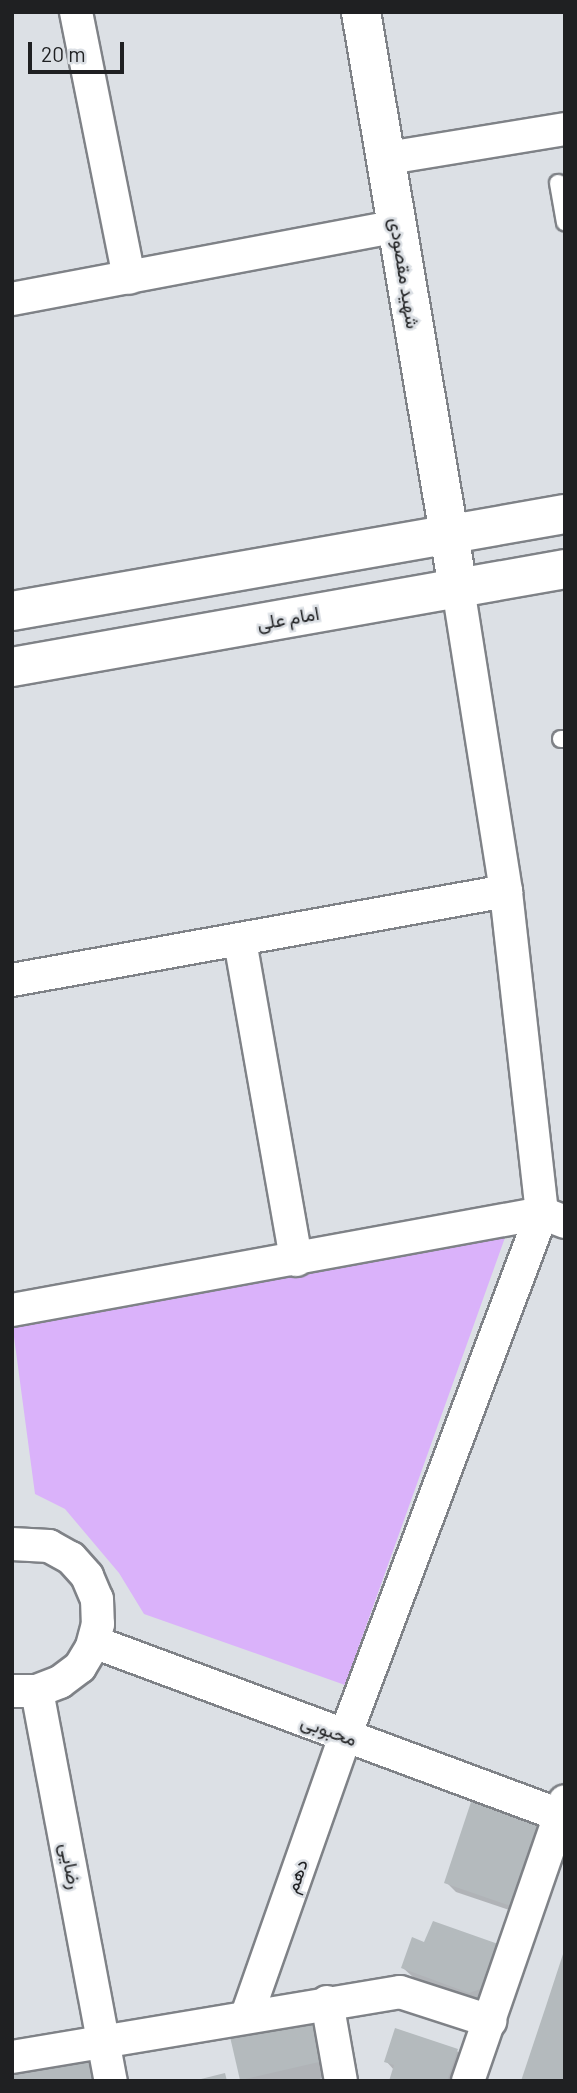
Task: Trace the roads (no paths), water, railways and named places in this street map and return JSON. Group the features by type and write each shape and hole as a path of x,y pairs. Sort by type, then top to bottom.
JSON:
{"street":[{"path":"76,12 129,278"},
{"name":"شهید مقصودی","path":"361,12 388,158 445,535 457,588"},
{"path":"388,158 565,129"},
{"path":"12,299 398,226"},
{"path":"12,611 565,514"},
{"name":"امام علی","path":"12,667 565,569"},
{"path":"12,1310 554,1218 506,891 457,588"},
{"path":"12,980 506,891"},
{"path":"240,941 296,1260"},
{"name":"دهم","path":"247,2015 345,1736 554,1218"},
{"path":"12,1544 48,1546 71,1558 87,1576 97,1599 94,1642 79,1667 61,1682 25,1690"},
{"name":"محبوبی","path":"94,1642 345,1736 563,1811"},
{"name":"رضایی","path":"25,1690 111,2081"},
{"path":"468,2081 563,1811"},
{"path":"12,2057 247,2015 400,1992 490,2021"},
{"path":"327,2002 341,2081"}],"lane":[{"path":"558,183 565,222"}]}
